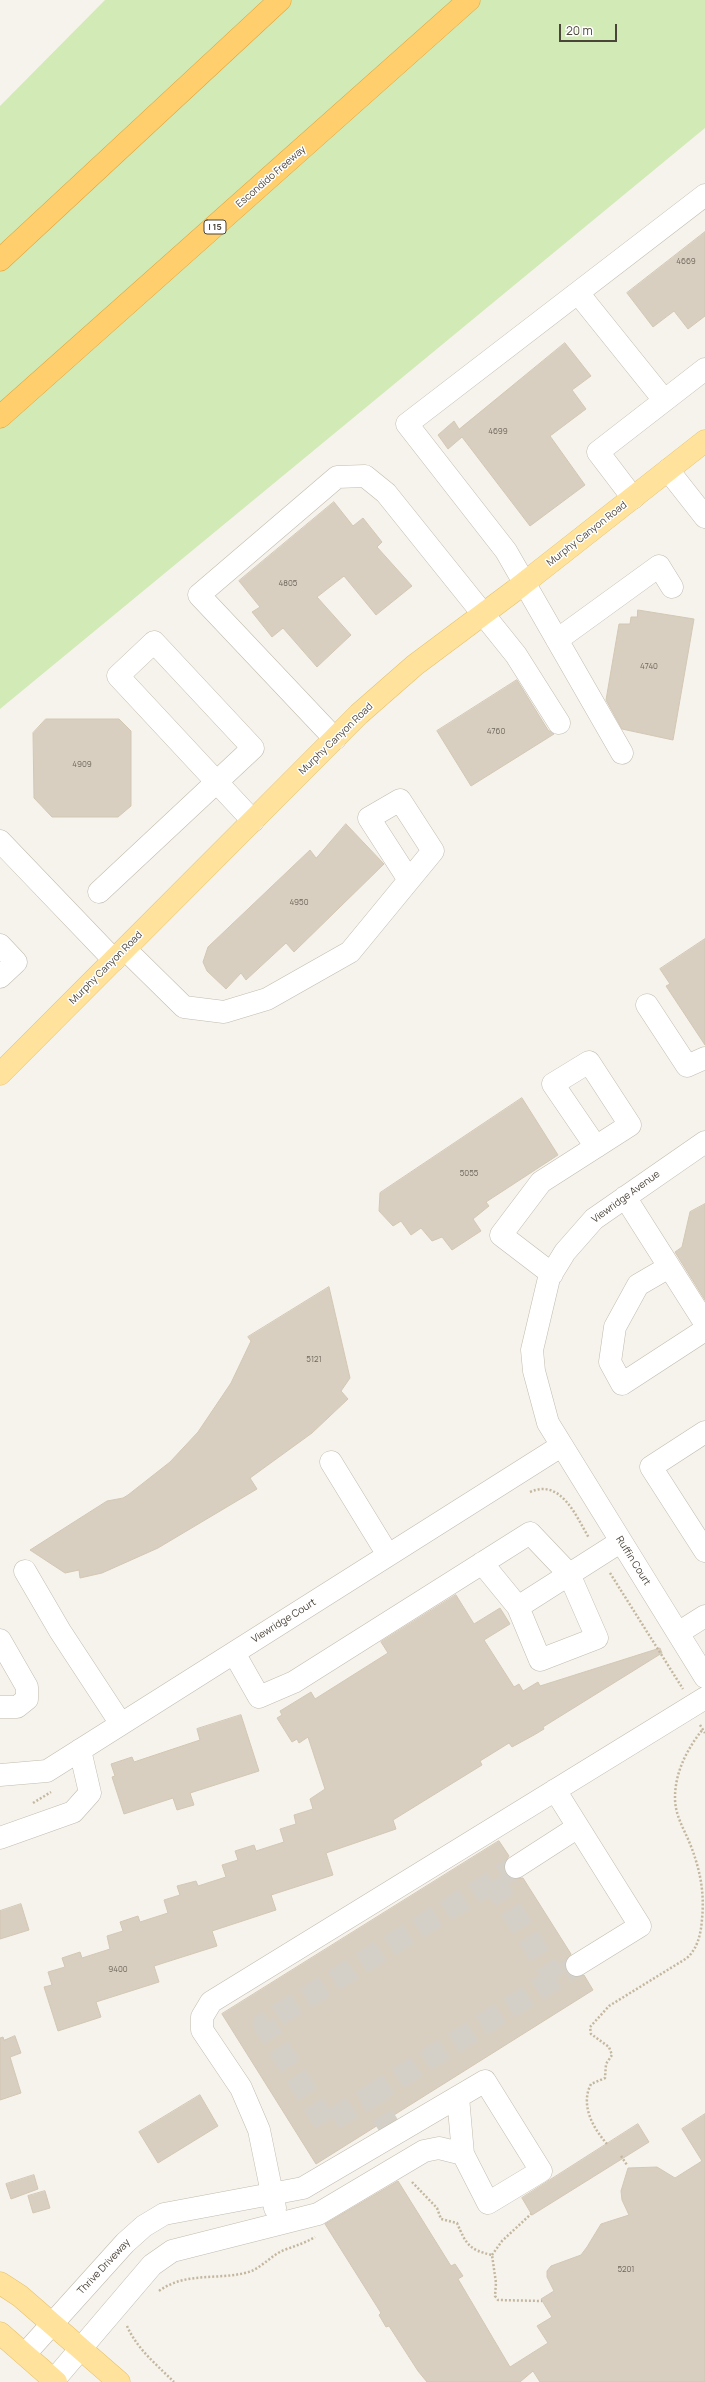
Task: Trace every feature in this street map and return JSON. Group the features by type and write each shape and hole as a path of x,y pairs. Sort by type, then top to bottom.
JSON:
{"highway":[{"path":"0,260 280,0"},
{"name":"Escondido Freeway","path":"0,417 469,0"},
{"path":"430,36 480,0"}],"main road":[{"name":"Murphy Canyon Road","path":"0,1074 335,739 415,665 524,584 705,441"},
{"path":"0,2283 20,2296 119,2382"},
{"path":"0,2333 55,2381"}],"street":[{"path":"622,753 506,551 406,424 705,195"},
{"path":"578,293 664,400"},
{"path":"633,498 598,452 705,369"},
{"path":"668,470 705,517"},
{"path":"335,739 199,595 336,477 365,476 386,493 516,655 559,723"},
{"path":"557,640 659,566 672,587"},
{"path":"99,892 216,783 253,748 154,642 118,676 216,783 252,821"},
{"path":"0,841 119,955 184,1007 224,1012 267,999 350,952 409,880"},
{"path":"0,945 16,962 0,977"},
{"path":"647,1005 687,1066 705,1058"},
{"name":"Viewridge Avenue","path":"561,1446 548,1423 534,1371 532,1350 552,1274 564,1252 594,1219 705,1142"},
{"path":"552,1274 501,1235 541,1182 596,1147"},
{"path":"625,1197 705,1323"},
{"path":"669,1267 638,1285 615,1327 610,1362 622,1384 705,1330"},
{"path":"705,1432 651,1467 705,1551"},
{"name":"Ruffin Court","path":"561,1446 705,1677"},
{"name":"Viewridge Court","path":"0,1775 47,1771 561,1446"},
{"path":"331,1462 388,1555"},
{"path":"234,1652 260,1697 294,1682 482,1563 530,1533 570,1574 597,1638 540,1660 518,1607 482,1563"},
{"path":"518,1607 620,1542"},
{"path":"25,1571 60,1631 121,1724"},
{"path":"678,1633 705,1616"},
{"path":"0,1640 27,1687 27,1699 17,1707 0,1707"},
{"path":"278,2225 273,2195 258,2130 241,2088 202,2030 202,2017 211,2002 705,1698"},
{"path":"0,1838 73,1812 90,1793 80,1750"},
{"path":"555,1790 640,1926 577,1965"},
{"path":"516,1867 578,1827"},
{"name":"Thrive Driveway","path":"25,2354 125,2242 144,2226 164,2214 199,2206 273,2195 303,2188 484,2081 541,2170 488,2203 463,2154"},
{"path":"55,2381 79,2347 152,2265 172,2251 212,2239 278,2225 318,2214 424,2151 439,2148 463,2154 458,2096"},
{"path":"394,2134 410,2159"}],"path":[{"path":"607,2144 596,2132 589,2116 587,2102 591,2084 605,2078 606,2064 612,2055 608,2047 591,2034 590,2027 609,2006 688,1958 694,1952 702,1925 704,1900 702,1880 681,1824 675,1799 684,1756 703,1729"},
{"path":"622,2156 627,2165"},
{"path":"408,2181 437,2208 441,2219 457,2223 466,2243 472,2248 492,2255"},
{"path":"531,2214 502,2241 492,2255 496,2283 495,2296 498,2300 542,2301"},
{"path":"155,2294 177,2282 195,2277 246,2273 283,2251 300,2246 317,2236"},
{"path":"128,2322 127,2326 131,2336 142,2351 174,2382"}],"green space":[{"path":"105,0 705,0 705,128 0,709 0,106"}],"building":[{"path":"705,232 705,316 688,329 674,311 653,327 627,293"},
{"path":"565,343 591,376 572,390 586,409 550,436 585,485 530,526 462,437 448,449 438,435 454,421 459,429"},
{"path":"334,502 353,526 363,518 382,542 377,547 412,586 376,615 344,576 317,597 351,635 317,667 283,628 272,637 252,612 260,607 239,581"},
{"path":"638,610 694,619 673,740 622,729 606,700 619,624 630,624 631,617 637,617"},
{"path":"517,680 548,730 554,734 471,786 437,731"},
{"path":"46,719 119,719 131,731 131,806 118,817 52,817 34,798 33,733"},
{"path":"346,824 384,864 294,952 286,943 246,980 241,973 226,989 207,971 203,962 208,947 310,850 316,858"},
{"path":"705,939 705,1045 666,986 670,984 660,969"},
{"path":"522,1098 558,1155 486,1202 489,1206 473,1219 481,1231 452,1250 442,1237 432,1241 421,1228 411,1235 401,1221 393,1226 379,1211 380,1193"},
{"path":"705,1204 705,1300 675,1252 682,1247 690,1212"},
{"path":"329,1287 350,1378 341,1391 348,1399 312,1433 250,1478 257,1489 158,1548 102,1573 80,1578 79,1570 65,1573 30,1550 107,1501 123,1498 128,1495 170,1462 198,1432 231,1383 251,1341 248,1337"},
{"path":"456,1595 474,1624 500,1608 510,1624 484,1640 514,1687 519,1684 523,1691 538,1682 540,1686 660,1648 662,1653 543,1727 544,1729 534,1735 512,1747 509,1743 480,1761 482,1765 393,1820 396,1829 326,1853 333,1875 271,1895 276,1910 212,1931 217,1946 154,1966 159,1982 96,2002 101,2017 58,2031 44,1987 52,1985 48,1972 65,1967 62,1958 80,1952 82,1958 110,1949 107,1936 123,1931 120,1922 138,1916 140,1922 168,1913 164,1900 180,1895 177,1886 196,1881 198,1886 226,1877 222,1865 238,1860 235,1851 254,1845 256,1851 284,1842 280,1829 296,1824 294,1815 313,1809 310,1799 325,1789 308,1737 299,1743 297,1739 292,1742 277,1718 282,1715 280,1711 311,1692 315,1699 388,1653 381,1642"},
{"path":"241,1715 259,1771 190,1793 194,1805 177,1810 173,1798 124,1814 112,1777 115,1776 111,1764 132,1757 134,1762 200,1740 197,1729"},
{"path":"499,1841 509,1856 505,1862 505,1873 511,1878 523,1878 571,1954 565,1965 567,1972 577,1977 584,1975 593,1990 316,2164 222,2014"},
{"path":"21,1904 29,1930 0,1939 0,1911"},
{"path":"15,2036 21,2053 10,2057 21,2093 0,2100 0,2038 3,2037 4,2040"},
{"path":"200,2095 218,2126 158,2163 139,2132"},
{"path":"705,2114 705,2382 540,2382 533,2371 520,2382 427,2382 418,2371 389,2326 386,2327 379,2315 381,2313 325,2224 398,2181 451,2266 455,2264 463,2276 458,2279 510,2367 548,2343 537,2326 552,2317 541,2299 554,2291 547,2277 547,2271 551,2266 581,2255 601,2224 629,2215 622,2200 621,2191 628,2168 657,2167 675,2178 702,2161 682,2129"},
{"path":"638,2124 649,2142 532,2215 522,2198"},
{"path":"34,2175 38,2189 11,2199 6,2184"},
{"path":"45,2191 50,2208 33,2213 28,2196"}],"tunnel":[{"path":"394,2134 370,2096 326,2124 264,2024 516,1867"},
{"path":"493,1881 555,1979"},
{"path":"370,2096 577,1965"}]}
